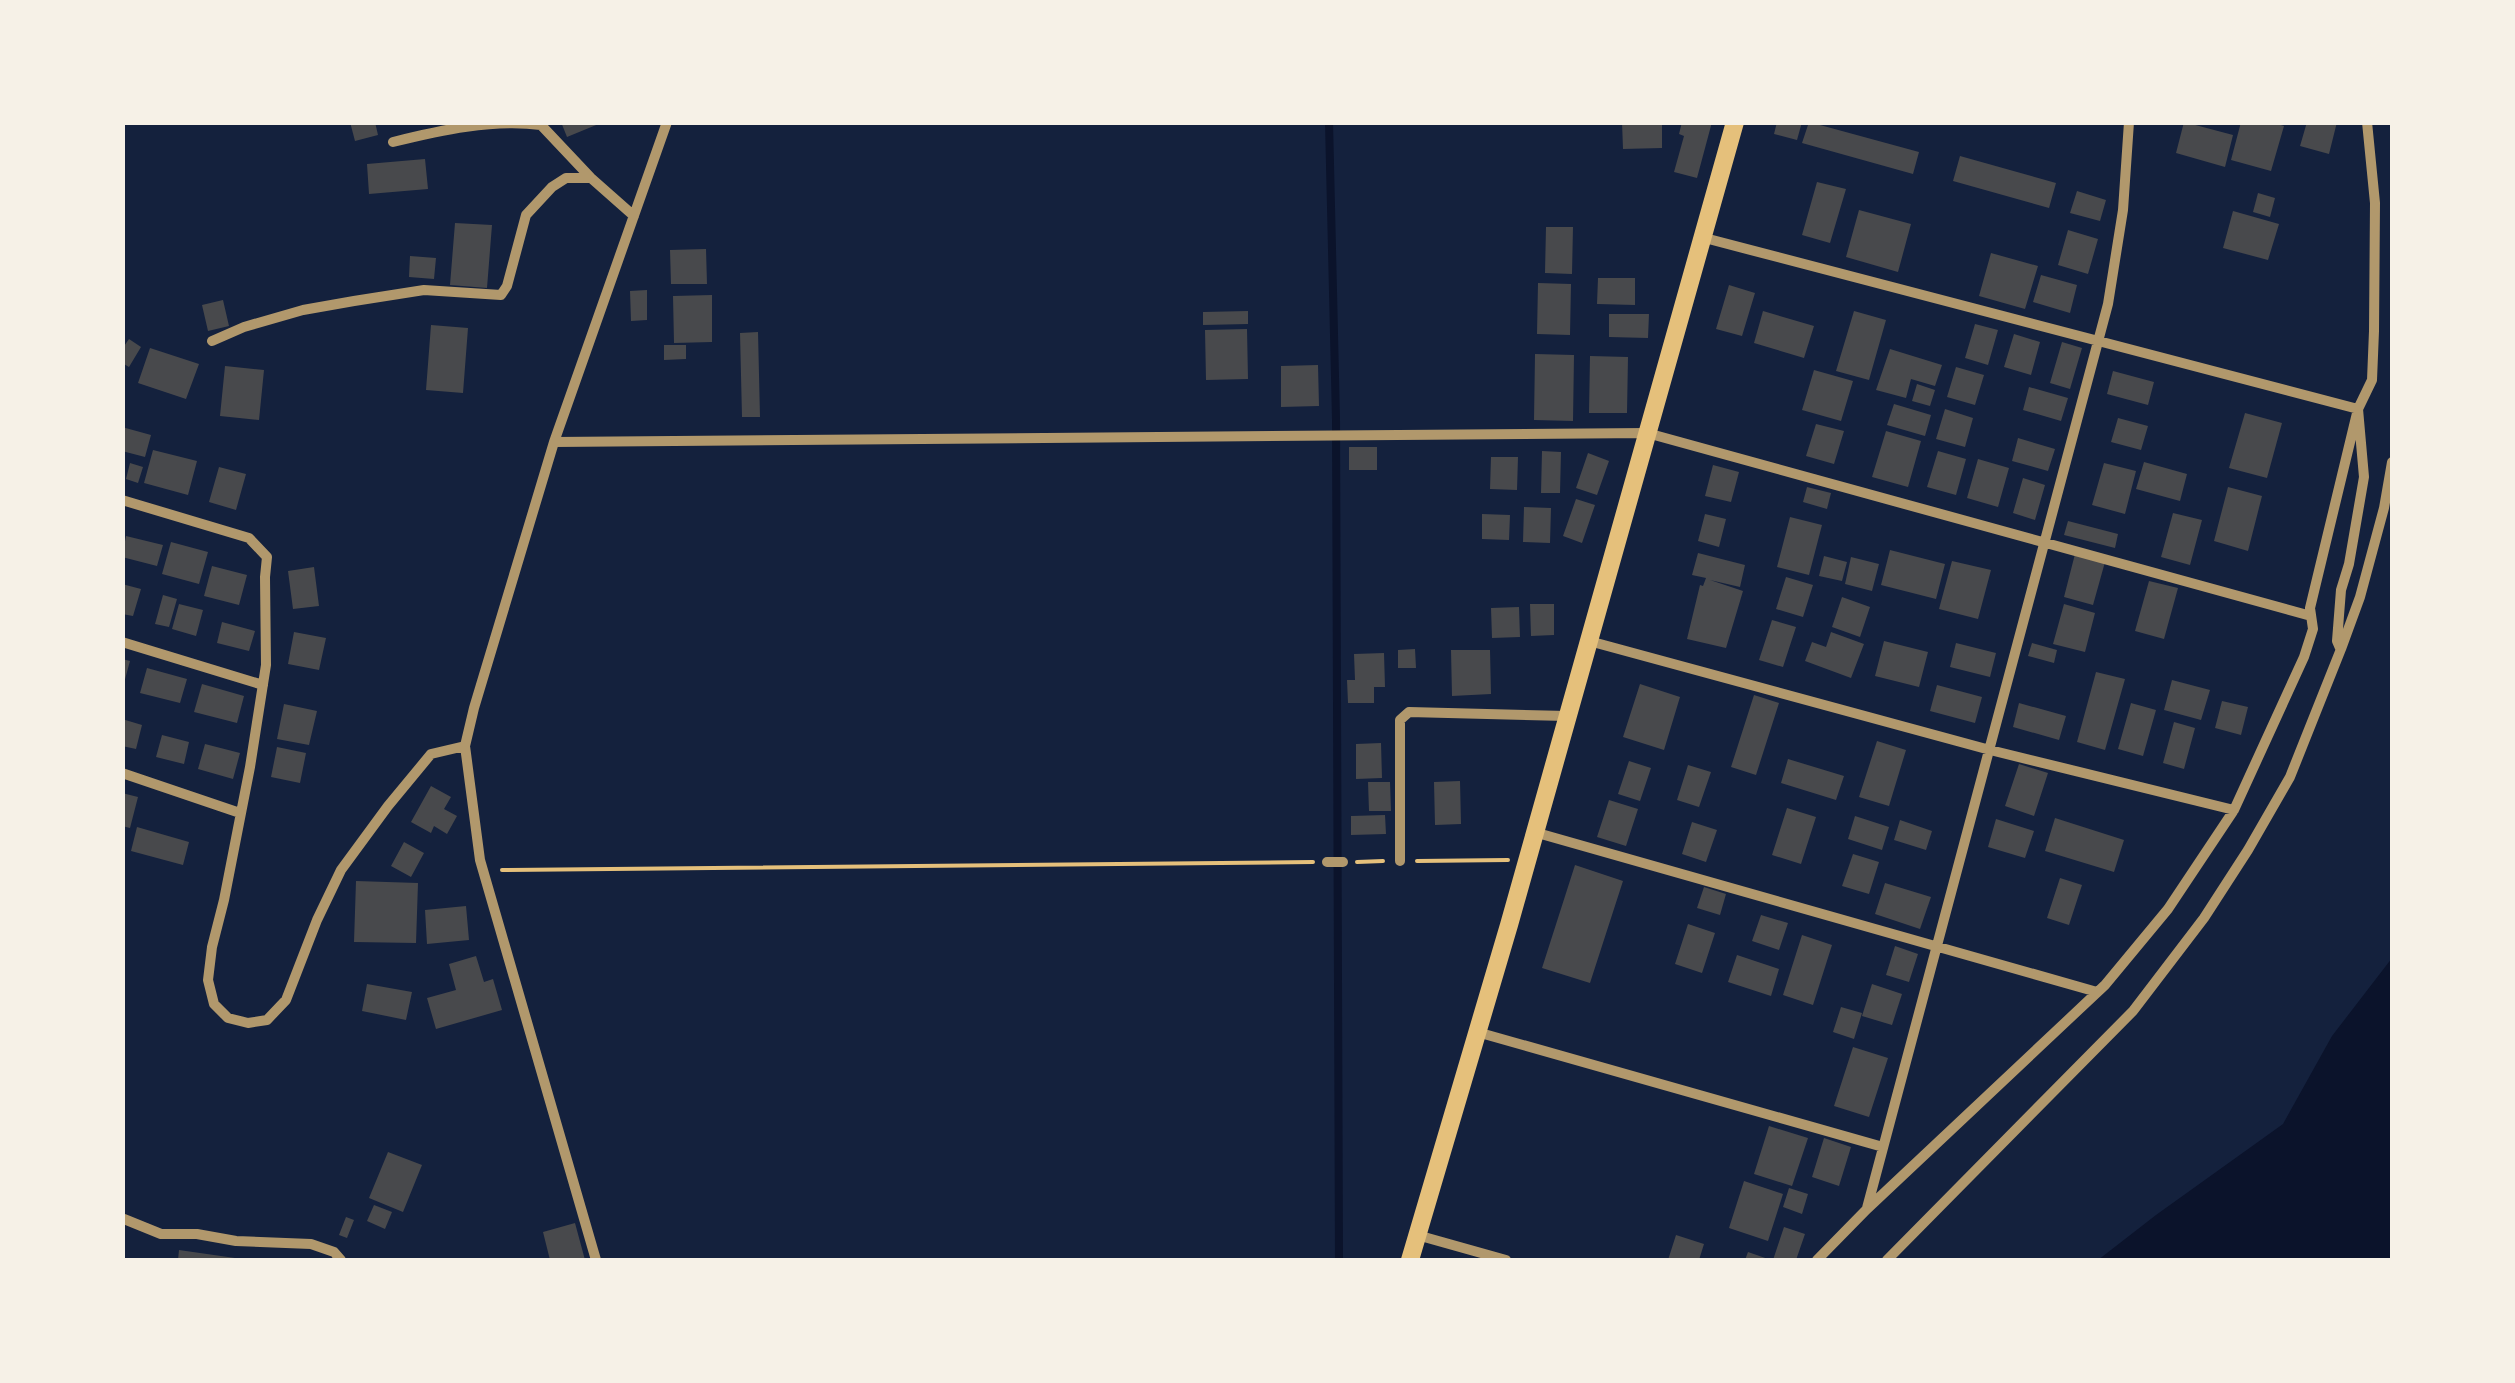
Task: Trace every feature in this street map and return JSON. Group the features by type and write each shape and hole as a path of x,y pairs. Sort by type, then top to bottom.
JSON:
{"main road":[{"path":"1410,1260 1735,122"}],"street":[{"path":"596,1260 482,870 466,746 554,442 667,122"},
{"path":"1867,1209 2108,304 2123,210 2128,122"},
{"path":"1817,1260 2097,992 2168,909 2234,810 2304,657 2313,628 2310,608 2358,409 2372,380 2375,203 2367,122"},
{"path":"393,142 490,124 541,125 634,216"},
{"path":"212,341 302,310 354,301 424,290 500,295 507,286 526,214 566,178 591,178"},
{"path":"1702,237 2358,409"},
{"path":"2341,649 2337,641 2341,590 2364,476 2358,409"},
{"path":"554,442 1647,433 2311,616"},
{"path":"1887,1260 2132,1011 2204,918 2248,850 2290,778 2341,649 2360,597 2392,462"},
{"path":"122,500 250,538 267,557 264,685 208,980 214,1004 228,1018 248,1023 267,1020 286,1000 341,870 431,754 466,746"},
{"path":"1589,641 1990,750 2234,810"},
{"path":"122,642 264,685"},
{"path":"1400,861 1400,720 1409,712 1568,716"},
{"path":"122,774 240,813"},
{"path":"1534,832 2097,992"},
{"path":"1328,862 1342,862"},
{"path":"1477,1032 1884,1147"},
{"path":"124,1219 162,1234 310,1244 334,1252 341,1260"},
{"path":"1417,1235 1506,1260"}],"path":[{"path":"1342,862 1526,860"},
{"path":"482,870 1328,862"}],"water":[{"path":"2392,958 2392,1260 2098,1260 2283,1124 2332,1036"}],"building":[{"path":"350,122 375,122 378,135 355,141"},
{"path":"561,122 601,122 601,123 567,137"},
{"path":"1622,122 1662,122 1662,148 1623,149"},
{"path":"1682,122 1712,122 1697,178 1674,172 1684,136 1679,134"},
{"path":"1777,122 1802,122 1797,140 1774,134"},
{"path":"1809,122 1919,152 1913,174 1802,143"},
{"path":"2184,122 2233,135 2225,167 2176,153"},
{"path":"2241,122 2284,126 2271,171 2231,160"},
{"path":"2307,122 2337,122 2329,154 2300,146"},
{"path":"1960,156 2056,183 2049,208 1953,181"},
{"path":"425,159 428,189 369,194 367,164"},
{"path":"1817,182 1846,189 1830,243 1802,235"},
{"path":"2077,191 2106,200 2100,221 2070,213"},
{"path":"2258,193 2275,198 2270,217 2253,212"},
{"path":"1859,210 1911,224 1898,272 1846,257"},
{"path":"2233,211 2279,224 2268,260 2223,248"},
{"path":"455,223 492,225 487,288 450,285"},
{"path":"1546,227 1573,227 1572,274 1545,273"},
{"path":"2068,230 2098,239 2088,274 2058,265"},
{"path":"706,249 707,284 671,284 670,250"},
{"path":"1991,253 2038,266 2025,309 1979,296"},
{"path":"410,256 436,258 434,279 409,277"},
{"path":"2041,275 2077,285 2070,313 2033,302"},
{"path":"1598,278 1635,278 1635,305 1597,304"},
{"path":"1538,283 1571,284 1570,335 1537,334"},
{"path":"1729,285 1755,293 1742,336 1716,329"},
{"path":"647,290 647,320 631,321 630,291"},
{"path":"712,295 712,342 674,343 673,296"},
{"path":"223,300 229,326 208,331 202,305"},
{"path":"1248,311 1248,324 1203,325 1203,312"},
{"path":"1763,311 1814,326 1804,358 1754,343"},
{"path":"1854,311 1886,320 1869,380 1836,371"},
{"path":"1609,314 1649,314 1648,338 1609,337"},
{"path":"1975,324 1998,330 1988,365 1965,358"},
{"path":"431,325 468,328 463,393 426,390"},
{"path":"1247,329 1248,379 1206,380 1205,330"},
{"path":"758,332 760,417 742,417 740,333"},
{"path":"2014,334 2040,342 2031,375 2004,367"},
{"path":"129,339 141,347 129,367 122,363 122,349"},
{"path":"2062,342 2082,348 2070,389 2050,383"},
{"path":"664,345 686,345 686,359 664,360"},
{"path":"150,348 199,364 186,399 138,383"},
{"path":"1890,349 1942,365 1935,386 1911,379 1906,398 1876,390"},
{"path":"1535,354 1574,355 1573,421 1534,420"},
{"path":"1590,356 1628,357 1627,413 1589,413"},
{"path":"1318,365 1319,406 1281,407 1281,366"},
{"path":"225,366 264,370 259,420 220,416"},
{"path":"1956,367 1984,375 1975,405 1947,397"},
{"path":"1814,370 1853,381 1841,421 1802,410"},
{"path":"2113,371 2154,382 2148,405 2107,394"},
{"path":"1917,384 1935,390 1930,406 1912,401"},
{"path":"2029,387 2068,398 2061,421 2023,410"},
{"path":"1894,404 1931,415 1925,436 1887,425"},
{"path":"1945,409 1973,418 1965,447 1936,439"},
{"path":"2245,413 2282,423 2267,478 2229,468"},
{"path":"2118,418 2148,426 2141,450 2111,442"},
{"path":"1816,424 1844,431 1834,464 1806,456"},
{"path":"122,427 151,435 145,457 122,451"},
{"path":"1886,431 1921,441 1908,487 1872,477"},
{"path":"2018,438 2055,449 2048,471 2012,461"},
{"path":"1349,447 1377,447 1377,470 1349,470"},
{"path":"153,450 197,461 188,495 144,483"},
{"path":"1542,451 1561,452 1560,493 1541,493"},
{"path":"1938,451 1966,459 1956,495 1927,487"},
{"path":"1588,453 1609,461 1597,495 1576,488"},
{"path":"1491,457 1518,457 1517,490 1490,489"},
{"path":"1978,459 2009,468 1998,507 1967,498"},
{"path":"2144,462 2187,474 2180,501 2136,489"},
{"path":"130,463 143,467 138,483 126,479"},
{"path":"2104,463 2136,471 2125,514 2092,505"},
{"path":"1713,465 1739,472 1731,502 1705,496"},
{"path":"219,467 246,474 236,510 209,502"},
{"path":"2023,478 2045,485 2035,520 2013,513"},
{"path":"1807,487 1831,493 1827,509 1803,502"},
{"path":"2228,487 2262,496 2248,551 2214,541"},
{"path":"1576,499 1595,505 1582,543 1563,536"},
{"path":"1524,507 1551,508 1550,543 1523,542"},
{"path":"2173,513 2202,520 2190,565 2161,557"},
{"path":"1482,514 1510,515 1509,540 1482,539"},
{"path":"1705,514 1726,519 1719,547 1698,541"},
{"path":"1790,517 1822,525 1809,575 1777,567"},
{"path":"2068,521 2118,534 2115,548 2064,535"},
{"path":"126,536 163,545 157,566 122,557"},
{"path":"171,542 208,552 199,584 162,574"},
{"path":"1890,550 1945,564 1936,599 1881,585"},
{"path":"1698,553 1745,565 1740,587 1710,580 1743,591 1726,648 1687,639 1700,585 1706,578 1692,575"},
{"path":"2075,554 2105,562 2093,605 2064,597"},
{"path":"1824,556 1847,562 1842,581 1819,576"},
{"path":"1851,557 1879,564 1872,591 1845,584"},
{"path":"1952,561 1991,570 1978,619 1939,609"},
{"path":"212,566 247,575 239,605 204,596"},
{"path":"314,567 319,606 293,609 288,571"},
{"path":"1786,577 1813,585 1803,617 1776,609"},
{"path":"2149,581 2178,588 2164,639 2135,631"},
{"path":"122,584 141,589 133,616 122,614"},
{"path":"163,595 177,599 169,627 155,624"},
{"path":"1842,597 1870,607 1860,637 1832,627"},
{"path":"179,604 203,610 196,636 172,629"},
{"path":"1530,604 1554,604 1554,635 1531,636"},
{"path":"2064,604 2095,613 2085,652 2053,644"},
{"path":"1519,607 1520,637 1492,638 1491,608"},
{"path":"1772,620 1796,627 1783,667 1759,660"},
{"path":"222,622 255,631 249,651 217,643"},
{"path":"294,632 326,638 319,670 288,664"},
{"path":"1831,632 1864,644 1851,678 1805,661 1812,642 1826,647"},
{"path":"1884,641 1928,652 1919,687 1875,676"},
{"path":"1956,643 1996,653 1990,677 1950,667"},
{"path":"2032,643 2057,650 2054,663 2028,656"},
{"path":"1415,649 1416,668 1398,668 1398,650"},
{"path":"1451,650 1490,650 1491,694 1452,696"},
{"path":"1384,653 1385,687 1374,687 1374,703 1348,703 1347,680 1355,680 1354,654"},
{"path":"122,659 130,661 124,683 122,683"},
{"path":"147,668 187,679 180,703 140,693"},
{"path":"2096,672 2125,679 2105,750 2077,742"},
{"path":"2172,680 2210,690 2201,720 2164,710"},
{"path":"202,684 244,696 237,723 194,712"},
{"path":"1640,684 1680,697 1664,750 1623,737"},
{"path":"1937,685 1982,697 1975,723 1930,711"},
{"path":"1754,695 1779,703 1756,775 1731,767"},
{"path":"2222,701 2248,707 2241,735 2215,728"},
{"path":"2019,703 2066,716 2059,740 2013,727"},
{"path":"2131,703 2156,710 2143,756 2118,749"},
{"path":"284,704 317,711 309,745 277,739"},
{"path":"122,719 142,725 136,749 122,746"},
{"path":"2174,722 2195,728 2184,769 2163,763"},
{"path":"162,735 189,742 184,764 156,757"},
{"path":"1877,741 1906,750 1889,806 1859,797"},
{"path":"1381,743 1382,778 1356,779 1356,744"},
{"path":"205,744 240,753 233,779 198,769"},
{"path":"277,747 306,753 300,783 271,777"},
{"path":"1788,759 1844,776 1836,800 1781,783"},
{"path":"1629,761 1651,768 1640,801 1618,794"},
{"path":"2019,764 2048,773 2034,816 2005,806"},
{"path":"1688,765 1711,772 1699,807 1677,800"},
{"path":"1460,781 1461,824 1435,825 1434,782"},
{"path":"1368,782 1390,782 1391,811 1369,811"},
{"path":"431,786 451,797 444,809 457,816 447,834 434,826 431,833 411,822"},
{"path":"122,793 138,797 130,828 122,826"},
{"path":"1609,800 1638,809 1626,846 1597,837"},
{"path":"1787,808 1816,817 1801,864 1772,855"},
{"path":"1385,815 1386,834 1351,835 1351,816"},
{"path":"1855,816 1889,827 1882,850 1848,839"},
{"path":"2055,818 2124,840 2114,872 2045,851"},
{"path":"1996,819 2034,831 2025,858 1988,847"},
{"path":"1900,820 1932,831 1926,850 1894,840"},
{"path":"1692,822 1717,830 1706,862 1682,854"},
{"path":"137,827 189,842 183,865 131,851"},
{"path":"404,842 424,853 411,877 391,866"},
{"path":"1853,854 1879,862 1869,894 1842,886"},
{"path":"1575,865 1623,881 1590,983 1542,968"},
{"path":"2060,878 2082,885 2069,925 2047,918"},
{"path":"356,881 418,883 416,943 354,942"},
{"path":"1885,883 1931,897 1920,929 1875,914"},
{"path":"1704,887 1726,894 1720,915 1697,908"},
{"path":"466,906 469,940 427,944 425,910"},
{"path":"1761,915 1788,923 1779,950 1752,941"},
{"path":"1688,924 1715,933 1702,973 1675,964"},
{"path":"1802,935 1832,945 1813,1005 1783,995"},
{"path":"1895,946 1918,954 1909,982 1886,975"},
{"path":"1737,955 1779,969 1771,996 1728,982"},
{"path":"476,956 484,982 493,979 502,1010 436,1029 427,998 456,990 449,964"},
{"path":"367,984 412,992 406,1020 362,1011"},
{"path":"1872,984 1902,994 1892,1025 1862,1016"},
{"path":"1841,1007 1862,1013 1854,1039 1833,1032"},
{"path":"1853,1047 1888,1058 1869,1117 1834,1106"},
{"path":"1769,1126 1808,1138 1792,1186 1754,1174"},
{"path":"1824,1138 1851,1147 1839,1186 1812,1177"},
{"path":"388,1152 422,1165 403,1212 369,1198"},
{"path":"1744,1181 1783,1194 1768,1241 1729,1228"},
{"path":"1789,1188 1808,1194 1802,1214 1783,1207"},
{"path":"374,1205 392,1212 385,1229 367,1221"},
{"path":"346,1217 354,1220 347,1238 339,1235"},
{"path":"575,1223 585,1260 550,1260 543,1232"},
{"path":"1784,1227 1805,1234 1796,1260 1773,1260"},
{"path":"1676,1235 1704,1244 1699,1260 1668,1260"},
{"path":"179,1250 235,1258 235,1260 178,1260"},
{"path":"1748,1252 1771,1260 1745,1260"}],"waterway":[{"path":"1329,122 1336,419 1339,1260"}]}
